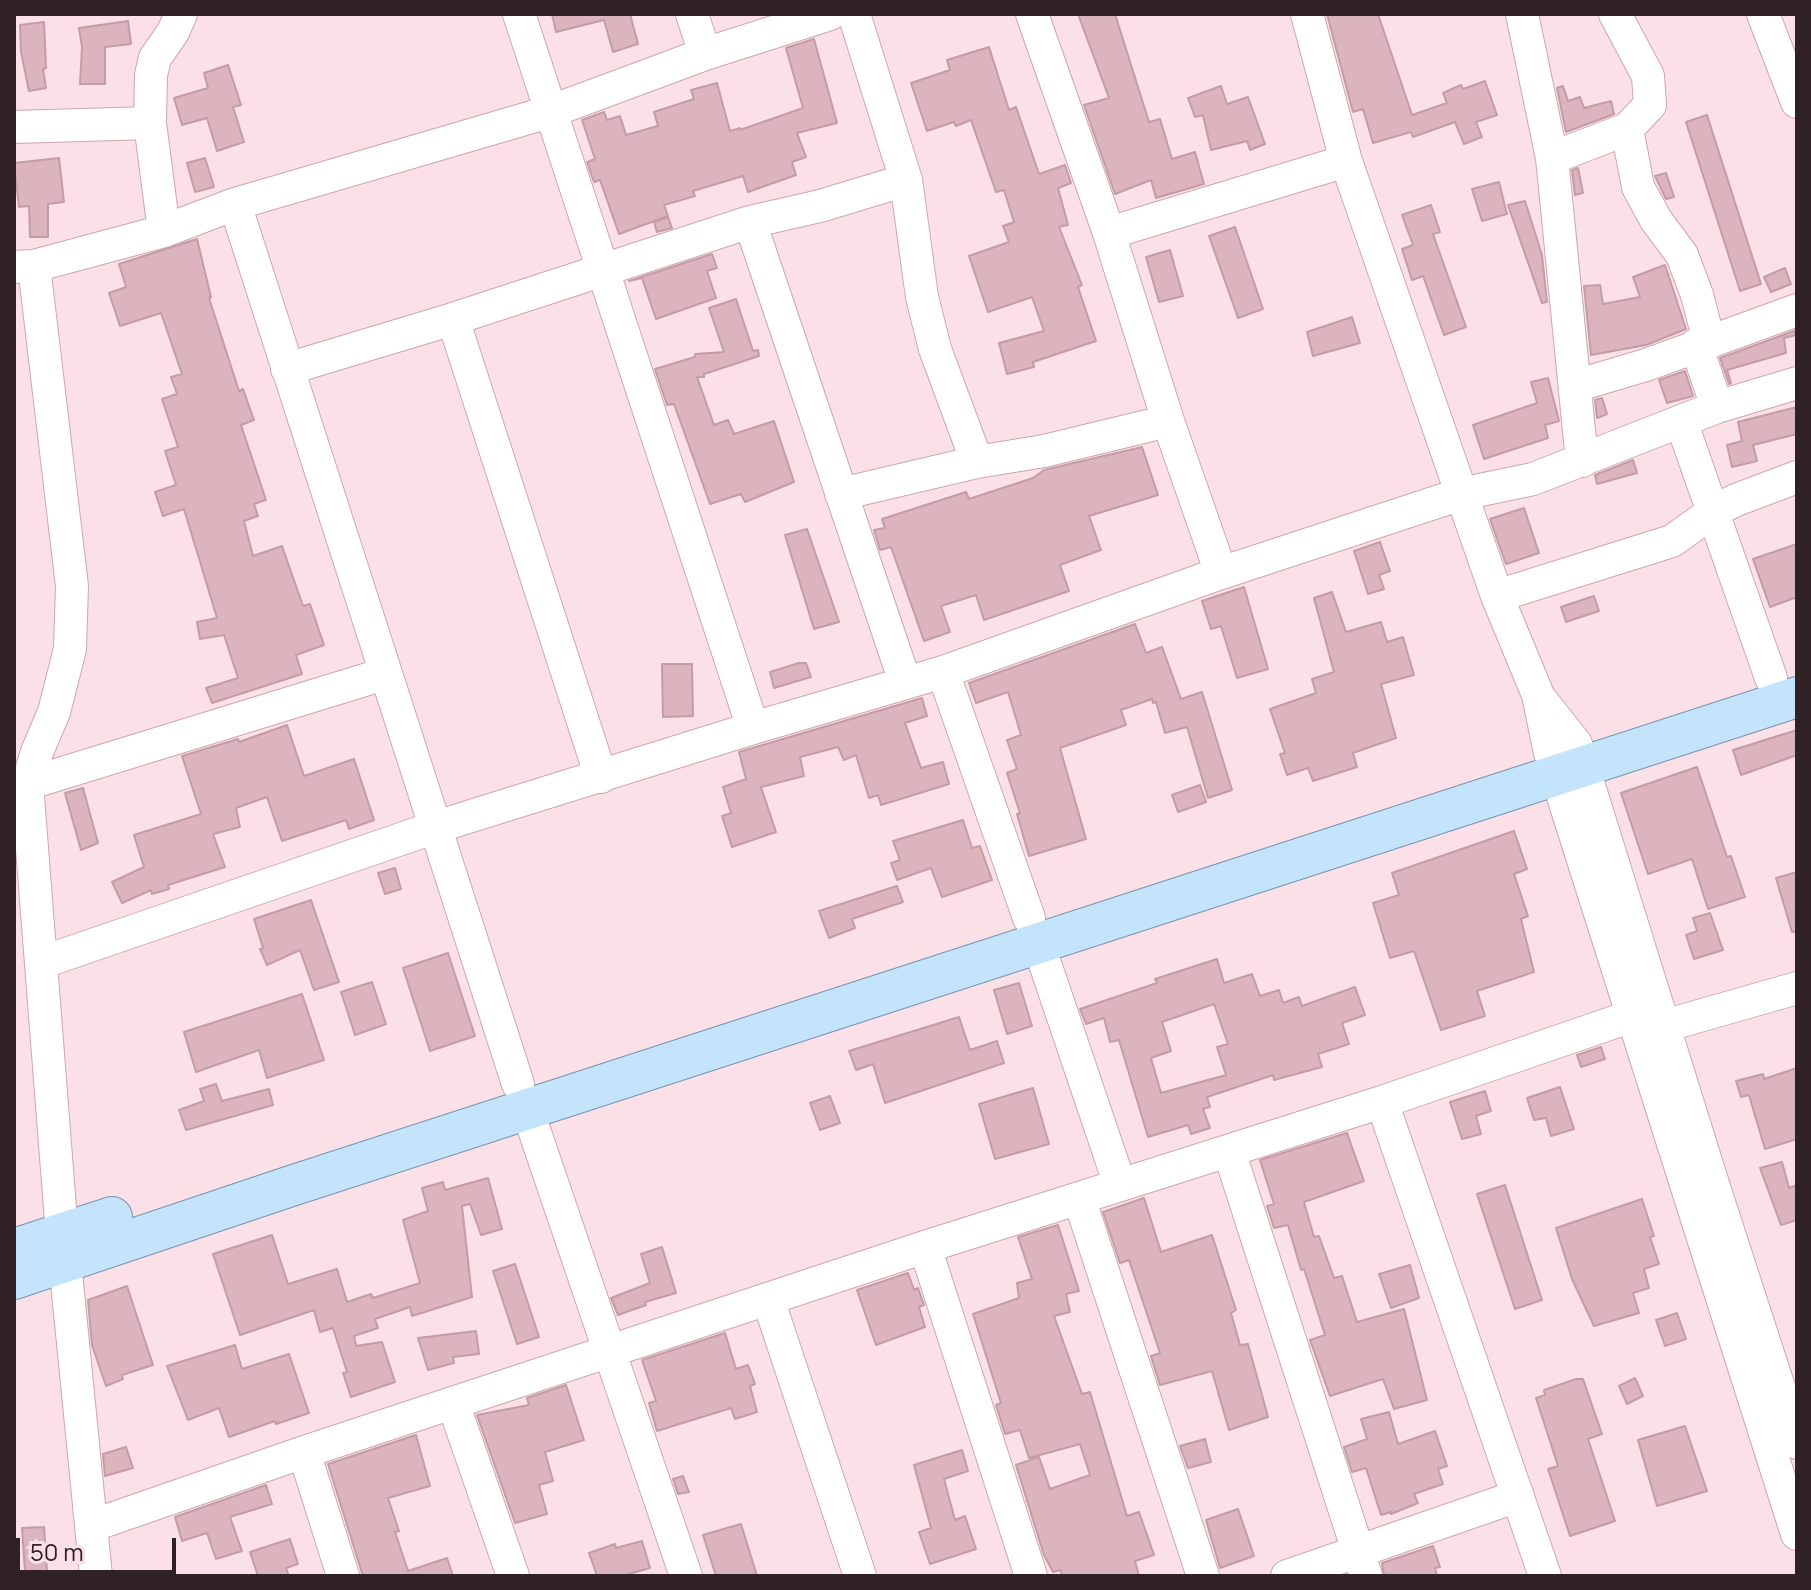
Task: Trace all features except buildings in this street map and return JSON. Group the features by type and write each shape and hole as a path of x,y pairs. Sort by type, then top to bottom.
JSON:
{"main road":[{"path":"14,1279 64,1248 1034,931 1289,833 1566,760 1788,682"},
{"path":"14,1249 64,1248"}],"street":[{"path":"164,231 150,123 151,75 155,58 182,14"},
{"path":"519,14 753,728"},
{"path":"692,14 705,54"},
{"path":"96,1576 64,1248 43,962 21,785 54,712 70,649 72,586 24,266 164,231 235,204 549,112 705,54 830,14"},
{"path":"854,14 906,180 922,297 935,349 977,462"},
{"path":"1032,14 1109,233 1168,421 1221,573"},
{"path":"1307,14 1346,161 1497,596 1566,760 1664,1026 1797,1443"},
{"path":"1522,14 1552,158 1582,461"},
{"path":"1552,158 1627,129 1650,105 1648,76 1615,14"},
{"path":"1778,30 1797,102"},
{"path":"14,127 150,123"},
{"path":"1627,129 1638,187 1656,220 1682,255 1697,295 1702,343 1717,407"},
{"path":"1109,233 1346,161"},
{"path":"287,369 453,319 750,222 820,206 906,180"},
{"path":"235,204 522,1097 686,1576"},
{"path":"750,222 905,682"},
{"path":"1575,386 1646,365 1797,310"},
{"path":"453,319 601,777"},
{"path":"43,962 436,827 943,672 1221,573 1461,494 1533,479 1717,407 1797,383"},
{"path":"841,494 1168,421"},
{"path":"1681,421 1714,511 1788,682"},
{"path":"1497,596 1672,541 1714,511 1752,492 1797,477"},
{"path":"943,672 1120,1185"},
{"path":"21,785 384,674"},
{"path":"1566,760 1632,1016 1797,1534"},
{"path":"1664,1026 1797,988"},
{"path":"91,1526 304,1452 925,1247 1382,1102 1632,1016"},
{"path":"1382,1102 1545,1576"},
{"path":"1229,1151 1362,1564"},
{"path":"1079,1198 1203,1576"},
{"path":"925,1247 1031,1576"},
{"path":"768,1299 860,1576"},
{"path":"453,1403 513,1576"},
{"path":"304,1452 343,1576"},
{"path":"1287,1576 1362,1564 1518,1496"}]}
